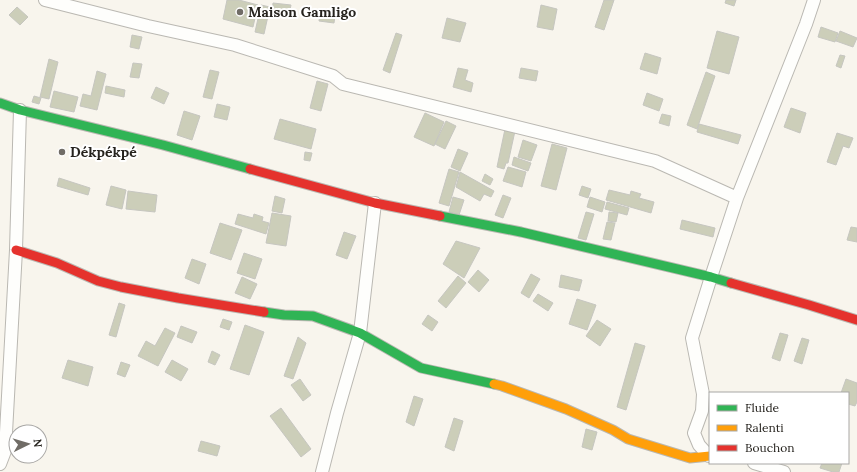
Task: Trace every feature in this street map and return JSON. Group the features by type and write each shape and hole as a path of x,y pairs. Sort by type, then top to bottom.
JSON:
{"street":[{"path":"45,0 235,46 333,76 343,84 655,161 737,198"},
{"path":"709,455 699,444 694,433 702,411 703,394 692,338 737,198 806,24 814,0"},
{"path":"0,103 20,110 163,145 375,203 520,232 711,277 857,320"},
{"path":"0,464 5,451 16,250 20,110"},
{"path":"322,472 360,333 375,203"},
{"path":"16,250 57,263 106,283 178,298 284,315 313,316 360,333 421,368 502,386 566,409 613,430 628,439 690,458 709,456"},
{"path":"757,464 784,472"}],"building":[{"name":"Maison Gamligo","path":"227,0 239,0 258,5 253,27 223,19"},
{"path":"604,0 614,0 604,30 595,27"},
{"path":"726,0 736,0 734,6 725,3"},
{"path":"273,3 291,5 289,15 272,13"},
{"path":"261,5 270,7 264,34 255,32"},
{"path":"541,5 557,9 553,30 537,27"},
{"path":"17,7 28,17 20,25 9,15"},
{"path":"320,14 335,16 334,23 319,21"},
{"path":"447,18 466,23 460,42 442,38"},
{"path":"821,27 838,33 835,42 818,37"},
{"path":"717,31 739,37 729,74 707,68"},
{"path":"840,31 857,38 853,47 836,41"},
{"path":"396,33 402,35 390,73 383,70"},
{"path":"132,35 142,37 139,49 130,47"},
{"path":"645,53 661,58 657,74 640,69"},
{"path":"840,55 845,56 841,68 836,66"},
{"path":"49,59 58,62 49,99 40,97"},
{"path":"133,63 142,64 139,78 130,77"},
{"path":"458,68 468,70 465,80 473,83 471,92 453,87"},
{"path":"521,68 538,71 536,81 519,78"},
{"path":"210,70 219,72 212,99 203,97"},
{"path":"97,71 106,74 97,110 80,106 83,94 91,96"},
{"path":"706,72 715,76 697,129 687,125"},
{"path":"317,81 328,84 321,111 310,108"},
{"path":"106,86 125,90 124,97 105,93"},
{"path":"156,87 169,93 164,104 151,98"},
{"path":"54,91 78,97 74,112 50,107"},
{"path":"647,93 663,99 659,111 643,105"},
{"path":"34,96 41,98 39,104 32,102"},
{"path":"217,104 230,107 227,120 214,117"},
{"path":"791,108 806,113 800,133 784,127"},
{"path":"184,111 200,116 192,140 177,135"},
{"path":"425,113 444,122 434,146 414,137"},
{"path":"662,114 671,116 669,126 659,123"},
{"path":"280,119 316,129 311,149 274,139"},
{"path":"446,121 456,126 445,149 435,144"},
{"path":"699,124 741,135 738,144 697,132"},
{"path":"505,129 515,131 508,163 506,163 504,169 497,167"},
{"path":"837,133 853,138 849,148 843,146 836,165 827,162"},
{"path":"523,140 537,145 531,161 518,157"},
{"path":"552,144 567,148 556,190 541,186"},
{"path":"458,149 468,153 460,171 451,167"},
{"path":"305,152 312,153 310,161 304,160"},
{"path":"514,157 531,163 528,171 512,165"},
{"path":"508,167 526,172 522,187 503,181"},
{"path":"449,169 459,172 449,206 439,203"},
{"path":"460,172 494,191 491,197 484,194 480,201 456,187"},
{"path":"485,174 493,179 490,185 482,181"},
{"path":"59,178 90,188 88,195 57,186"},
{"path":"111,186 126,190 122,209 106,205"},
{"path":"582,186 591,189 588,198 579,195"},
{"path":"609,190 630,195 631,191 641,194 639,198 654,202 651,213 606,200"},
{"path":"128,191 157,195 155,212 126,209"},
{"path":"503,195 511,198 503,218 495,215"},
{"path":"275,196 285,199 282,213 272,211"},
{"path":"453,197 464,200 459,215 449,212"},
{"path":"590,197 605,202 602,212 587,207"},
{"path":"607,202 629,208 627,215 605,209"},
{"path":"586,212 594,214 586,240 578,238"},
{"path":"609,212 618,213 616,222 608,221"},
{"path":"272,213 291,216 286,246 266,243"},
{"path":"238,214 253,218 254,214 263,217 262,221 269,223 266,234 235,224"},
{"path":"682,220 715,228 713,237 680,229"},
{"path":"607,222 615,223 611,240 603,239"},
{"path":"220,223 242,230 231,260 210,253"},
{"path":"851,227 857,228 857,242 847,240"},
{"path":"344,232 356,236 347,259 336,255"},
{"path":"456,241 480,248 464,278 443,264"},
{"path":"244,253 262,259 255,279 237,273"},
{"path":"192,259 206,264 199,284 185,278"},
{"path":"478,270 489,280 479,292 468,282"},
{"path":"531,274 540,279 529,298 521,293"},
{"path":"561,275 582,280 579,291 559,287"},
{"path":"458,276 466,283 446,308 438,301"},
{"path":"242,277 257,284 250,299 235,293"},
{"path":"538,294 553,303 548,311 533,301"},
{"path":"577,299 596,305 587,330 569,324"},
{"path":"119,303 125,305 116,337 109,335"},
{"path":"428,315 438,322 432,331 422,324"},
{"path":"223,319 232,322 229,330 220,327"},
{"path":"597,320 611,329 600,346 586,336"},
{"path":"245,325 264,332 249,375 230,369"},
{"path":"181,326 197,332 192,343 177,337"},
{"path":"165,328 175,333 158,366 138,356 146,341 155,346"},
{"path":"780,333 788,335 780,361 772,358"},
{"path":"298,337 306,343 293,379 284,376"},
{"path":"802,338 809,340 802,364 794,361"},
{"path":"635,343 645,346 626,410 617,407"},
{"path":"212,351 220,355 215,365 208,362"},
{"path":"68,360 93,367 88,386 62,378"},
{"path":"172,360 188,369 181,381 165,372"},
{"path":"121,362 130,365 125,377 117,374"},
{"path":"300,379 311,395 303,401 291,385"},
{"path":"846,379 857,383 857,402 855,406 849,404 849,392 841,392"},
{"path":"414,396 423,399 414,426 406,422"},
{"path":"281,408 311,449 301,457 270,416"},
{"path":"454,418 463,421 454,451 445,447"},
{"path":"586,429 597,432 592,450 582,447"},
{"path":"201,441 220,446 217,456 198,451"},
{"path":"822,464 842,464 839,472 833,472 820,468"}],"traffic: fast":[{"path":"0,103 20,110 163,145 250,169"},
{"path":"440,216 521,232 731,283"},
{"path":"264,312 284,315 313,316 360,333 421,368 494,384"}],"traffic: slow":[{"path":"494,384 566,409 613,430 628,439 690,458 709,456"}],"traffic: jam":[{"path":"250,169 375,203 440,216"},
{"path":"16,250 57,263 98,281 121,287 264,312"},
{"path":"731,283 857,320"}],"place":[{"name":"Maison Gamligo","path":"240,12"},
{"name":"Dékpékpé","path":"62,152"}]}
